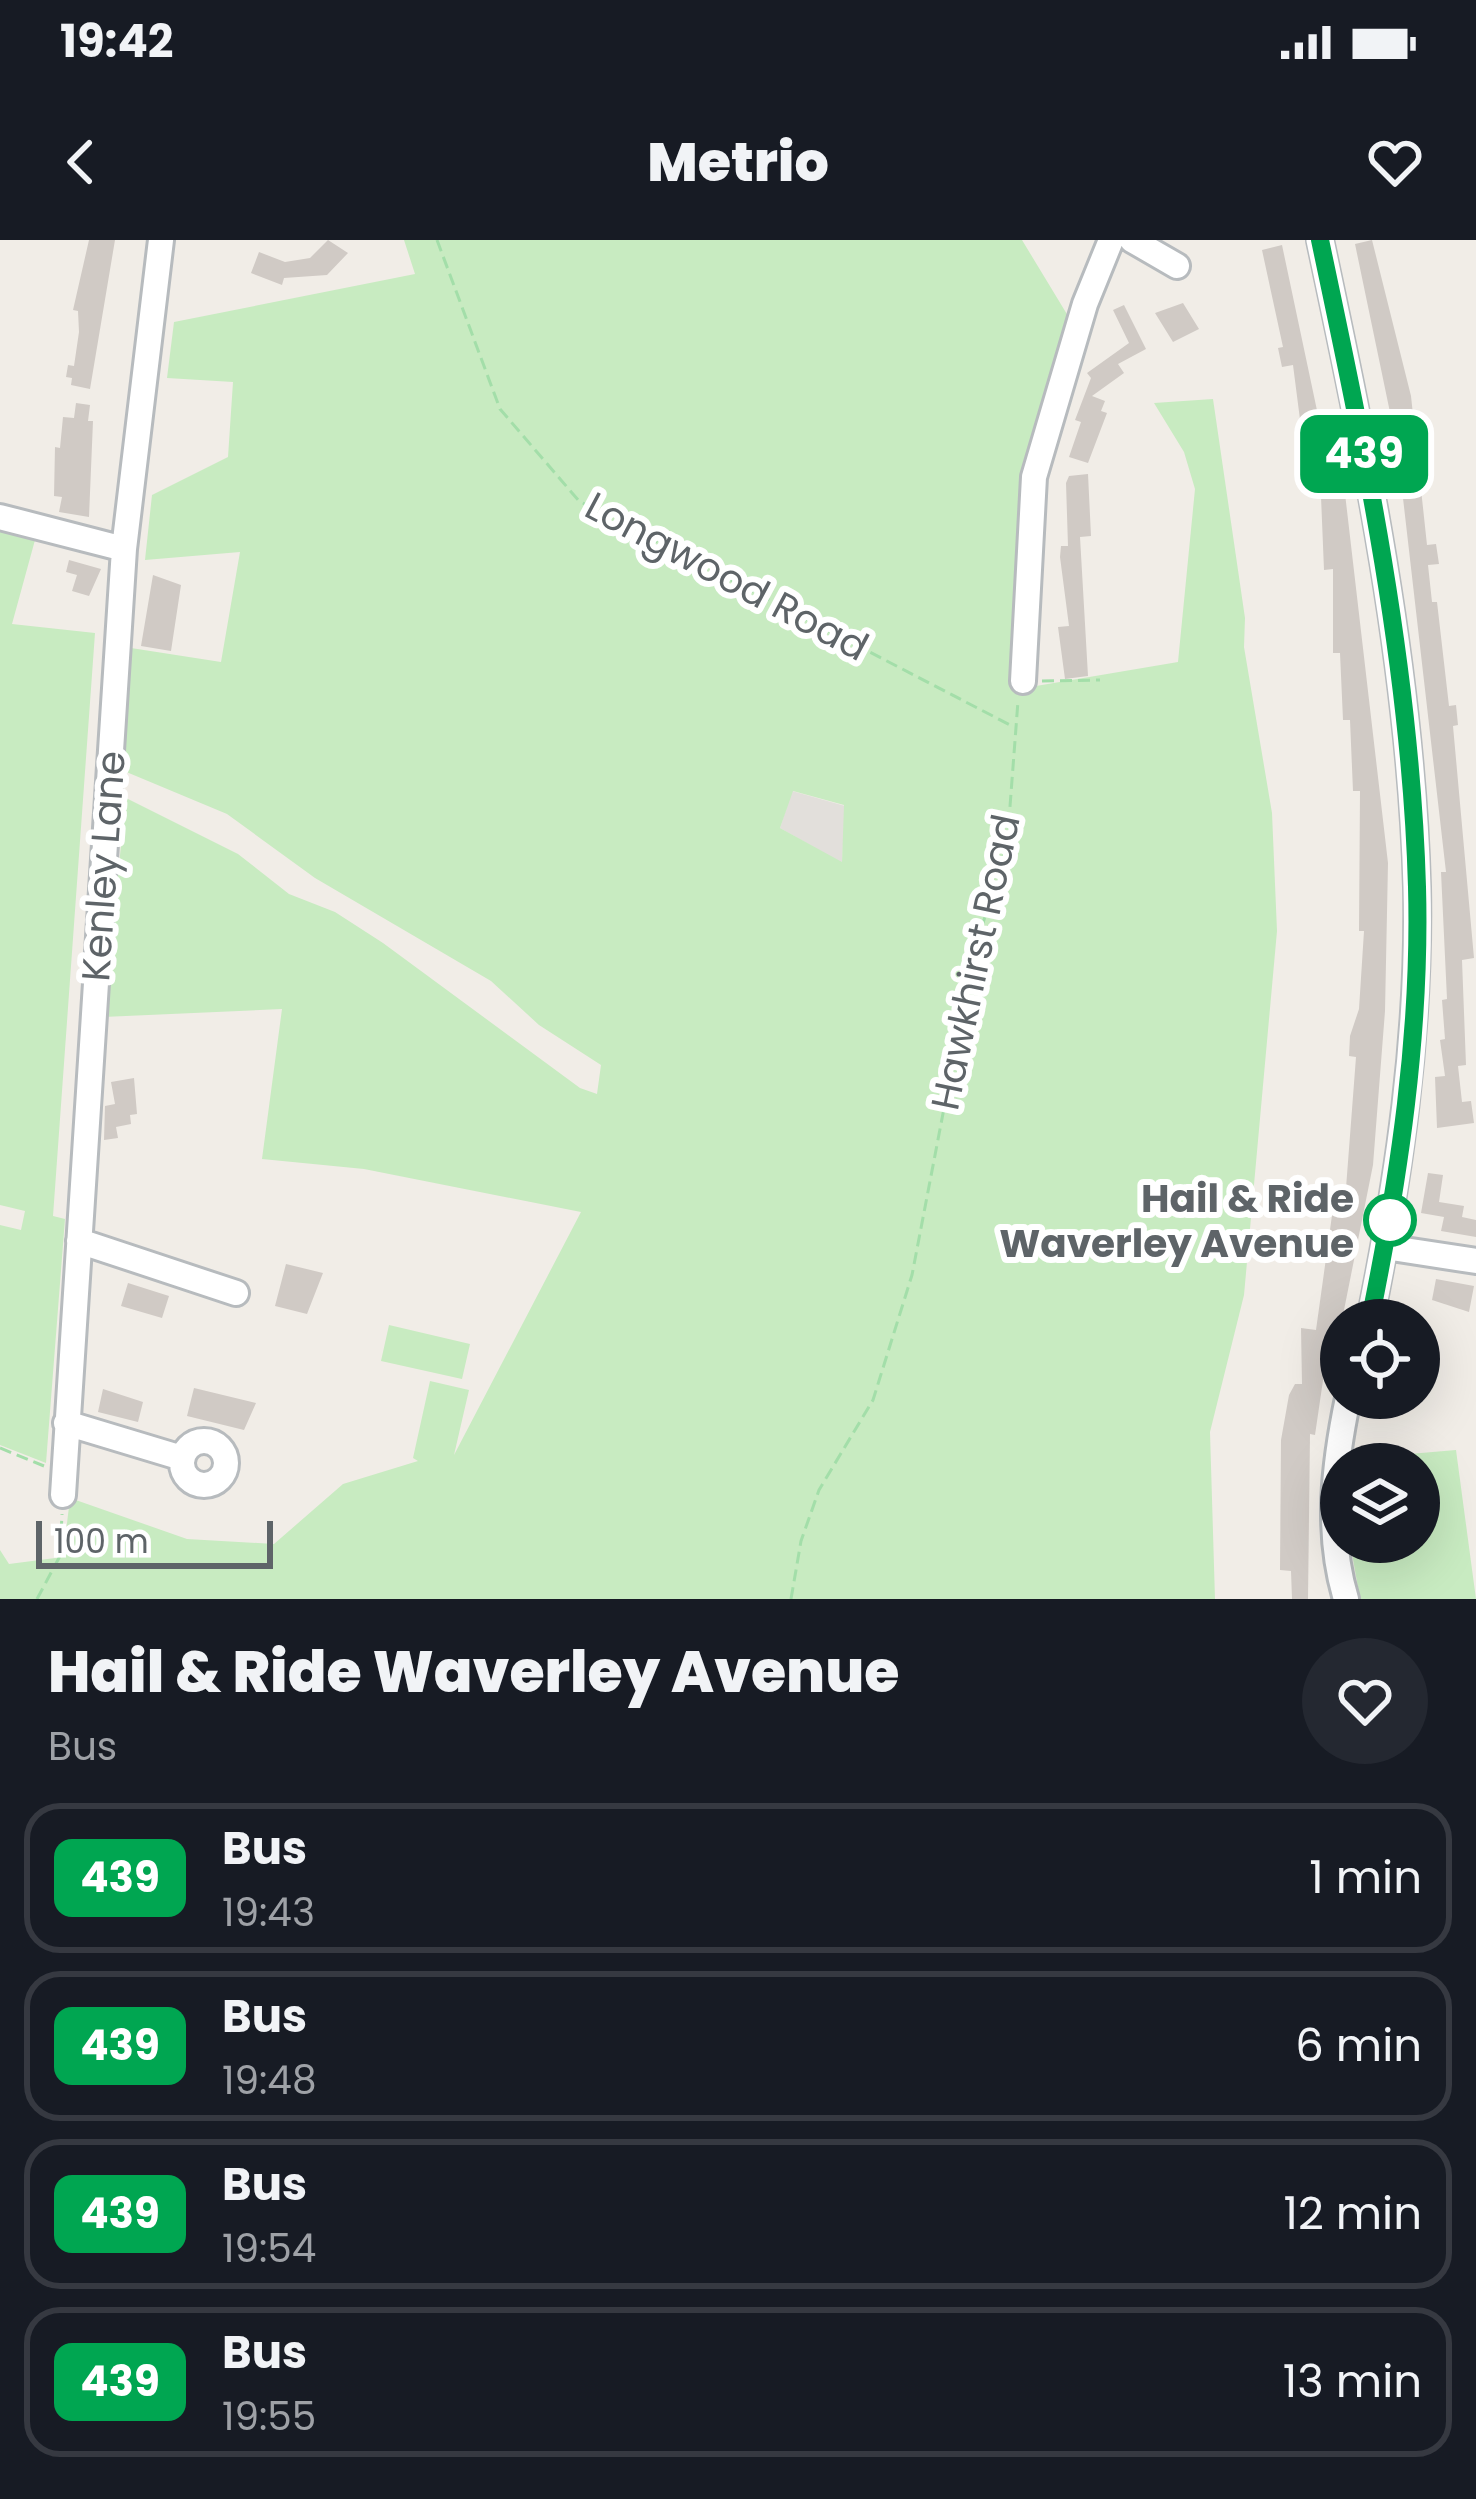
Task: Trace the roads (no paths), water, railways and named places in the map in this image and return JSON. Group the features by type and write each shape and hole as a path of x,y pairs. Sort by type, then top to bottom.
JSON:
{"street":[{"name":"Kenley Lane","path":"63,1484 124,549 161,240"},
{"path":"1035,681 1034,477 1085,304 1111,240"},
{"path":"1132,240 1177,266"},
{"path":"1320,240 1371,491 1413,804 1415,976 1397,1183 1374,1299"},
{"path":"0,517 124,549"},
{"path":"79,1240 236,1293"},
{"path":"1385,1247 1476,1261"},
{"path":"1345,1419 1334,1512 1346,1599"},
{"path":"66,1423 182,1458"}],"place":[{"name":"Hail & Ride Waverley Avenue","path":"1390,1220"}]}
